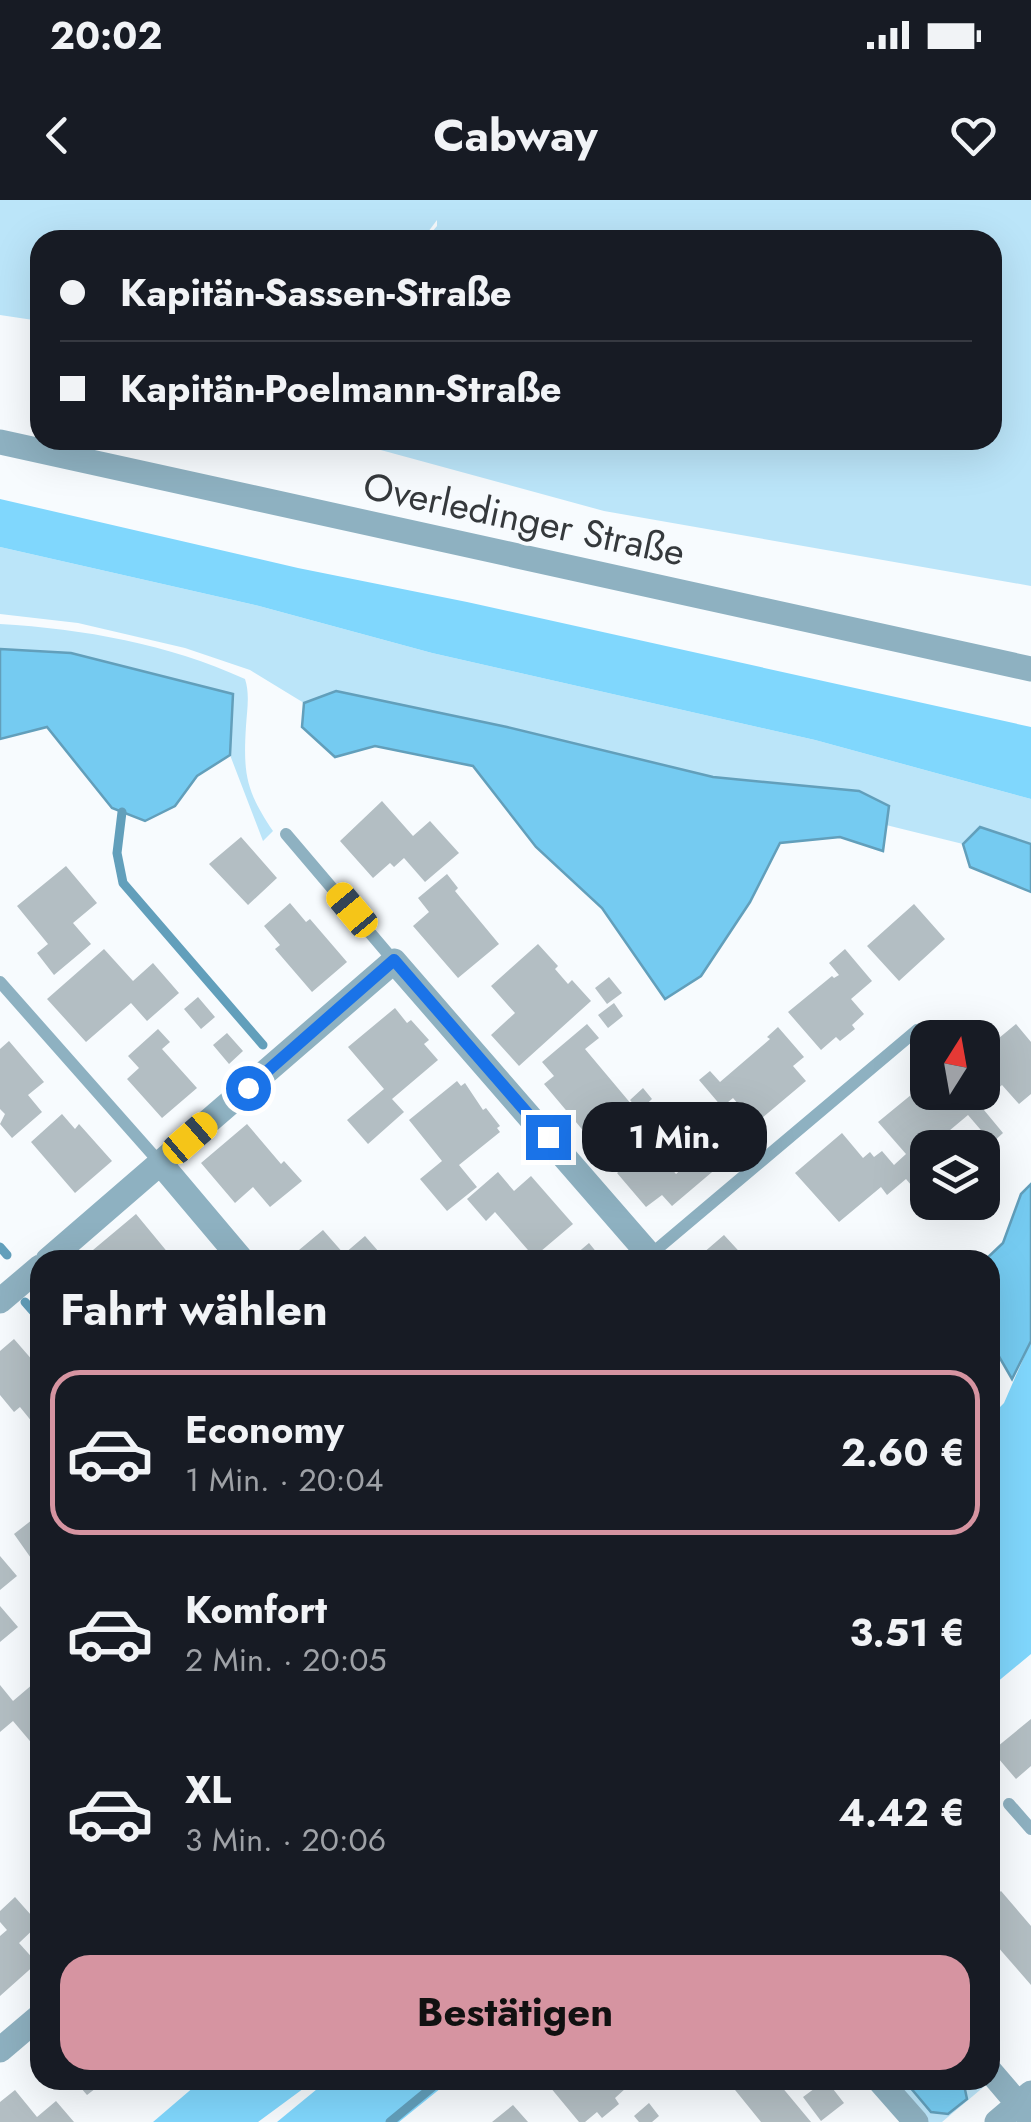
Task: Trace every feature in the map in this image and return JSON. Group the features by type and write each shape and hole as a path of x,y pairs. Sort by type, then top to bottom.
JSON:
{"street":[{"name":"Overledinger Straße","path":"0,442 30,449"},
{"name":"Overledinger Straße","path":"36,450 1031,669"},
{"path":"60,1250 394,960 645,1250"},
{"path":"161,1164 234,1250"},
{"path":"0,1301 30,1276"},
{"path":"2,2044 30,2023"},
{"path":"997,2122 1027,2105 1000,2080"},
{"path":"888,2090 916,2122"}],"lane":[{"path":"286,834 394,960"},
{"path":"0,982 161,1164"},
{"path":"661,1250 910,1036"},
{"path":"1009,1804 1031,1828"}],"shaded area":[{"path":"0,200 1031,200 1031,586 604,511 381,450 1002,450 1002,230 434,230 437,220 430,230 30,230 30,320 0,315"},
{"path":"0,499 298,568 1031,727 1031,799 815,740 432,653 259,606 0,547"},
{"path":"0,547 259,606 432,653 815,740 1031,799 1031,844 980,827 963,844 886,825 889,806 859,791 713,777 336,691 304,703 250,670 185,648 78,623 0,614"},
{"path":"0,624 125,640 186,656 245,679 248,782 273,831 263,841 230,755 233,694 71,653 0,649"},
{"path":"0,649 71,653 233,694 230,755 197,776 175,806 145,821 112,808 47,727 0,739"},
{"path":"336,691 713,777 859,791 889,806 883,851 840,837 780,843 750,902 701,976 665,999 602,908 536,847 473,766 375,746 335,757 302,727 304,703"},
{"path":"980,827 1031,844 1031,892 970,867 963,844"},
{"path":"1031,1184 1031,1341 1012,1379 1000,1358 1000,1250 996,1250 1003,1243 1021,1194"},
{"path":"1031,1341 1031,1654 1000,1680 1000,1407"},
{"path":"190,2090 301,2090 258,2122 153,2122"},
{"path":"316,2090 439,2090 399,2122 277,2122"},
{"path":"895,2090 980,2090 942,2122 922,2122"},
{"path":"912,2090 965,2090 967,2099 948,2114 931,2112"}],"building":[{"path":"382,801 413,836 430,821 459,853 425,882 404,858 394,867 390,863 373,878 340,841"},
{"path":"241,837 277,878 248,905 209,864"},
{"path":"66,866 97,903 73,923 91,944 54,975 37,953 48,944 17,906"},
{"path":"447,874 458,888 455,891 499,944 458,978 413,926 429,912 418,898"},
{"path":"290,903 306,922 310,919 347,962 312,992 275,949 280,945 264,926"},
{"path":"914,904 945,939 899,981 867,946"},
{"path":"538,944 568,984 572,980 591,1001 519,1066 491,1035 515,1013 491,986"},
{"path":"104,949 133,981 153,963 179,993 147,1021 131,1003 86,1042 47,999"},
{"path":"845,949 872,981 851,999 864,1014 852,1025 855,1029 840,1041 836,1037 821,1050 788,1012 832,976 839,975 829,963"},
{"path":"609,977 622,993 607,1004 595,988"},
{"path":"198,997 215,1017 201,1029 184,1009"},
{"path":"614,1003 623,1016 608,1028 598,1015"},
{"path":"395,1008 429,1040 424,1044 438,1060 392,1099 404,1112 368,1144 347,1120 384,1089 348,1047"},
{"path":"587,1024 599,1038 585,1049 632,1105 591,1140 544,1084 554,1076 542,1062"},
{"path":"1016,1024 1031,1042 1031,1094 1019,1104 1000,1087 1000,1037"},
{"path":"778,1027 804,1057 793,1066 806,1081 755,1124 733,1098 722,1107 699,1080 710,1071 720,1082 770,1039 767,1037"},
{"path":"158,1029 170,1042 162,1049 197,1088 162,1118 127,1079 139,1068 128,1056"},
{"path":"227,1033 243,1051 229,1064 213,1045"},
{"path":"9,1041 44,1082 28,1095 42,1112 12,1138 0,1124 5,1114 0,1109 0,1049"},
{"path":"457,1081 461,1086 465,1083 483,1110 486,1108 500,1126 500,1132 459,1165 477,1187 447,1211 420,1179 442,1161 409,1120"},
{"path":"643,1088 652,1099 639,1111 630,1100"},
{"path":"910,1096 910,1110 984,1110 1003,1133 1000,1136 1000,1130 981,1130 968,1115 950,1130 910,1130 910,1184 906,1179 887,1195 881,1187 839,1222 795,1173 842,1133 863,1158 870,1152 874,1157 882,1151 894,1165 906,1154 878,1122"},
{"path":"62,1114 75,1129 79,1124 112,1161 75,1193 31,1142"},
{"path":"247,1124 281,1164 284,1161 302,1181 270,1207 253,1187 235,1203 201,1163"},
{"path":"651,1145 676,1174 704,1150 718,1167 672,1206 662,1195 646,1207 617,1173"},
{"path":"498,1172 514,1191 531,1176 573,1224 542,1250 528,1250 495,1212 486,1221 467,1199"},
{"path":"136,1214 166,1250 93,1250"},
{"path":"323,1230 340,1250 299,1250"},
{"path":"724,1235 738,1250 707,1250"},
{"path":"365,1236 377,1250 349,1250"},
{"path":"14,1339 30,1357 30,1419 20,1407 14,1412 0,1395 0,1351"},
{"path":"30,1521 30,1557 14,1534"},
{"path":"0,1556 17,1576 0,1590"},
{"path":"0,1606 18,1627 0,1642"},
{"path":"0,1685 13,1701 30,1687 30,1741 13,1721 0,1732"},
{"path":"1031,1719 1031,1766 1016,1779 1000,1760 1000,1744"},
{"path":"1000,1892 1031,1926 1031,1985 1000,1949"},
{"path":"15,1897 30,1914 30,1933 19,1943 30,1955 30,1969 0,1996 0,1936 7,1930 0,1922 0,1911"},
{"path":"15,2090 37,2117 56,2101 74,2122 0,2122 0,2102"},
{"path":"552,2090 624,2090 615,2098 619,2104 602,2118 597,2112 579,2122"},
{"path":"735,2090 784,2090 811,2122 761,2122"},
{"path":"812,2090 834,2090 844,2103 821,2121 803,2097"},
{"path":"649,2103 659,2116 652,2122 639,2122 634,2116"},
{"path":"513,2105 528,2122 492,2122"}],"waterway":[{"path":"122,812 117,853 123,883 263,1045"},
{"path":"0,1247 7,1255"},
{"path":"25,1302 30,1308"},
{"path":"390,2122 429,2090"}],"route":[{"path":"248,1088 394,960 548,1137"}]}
